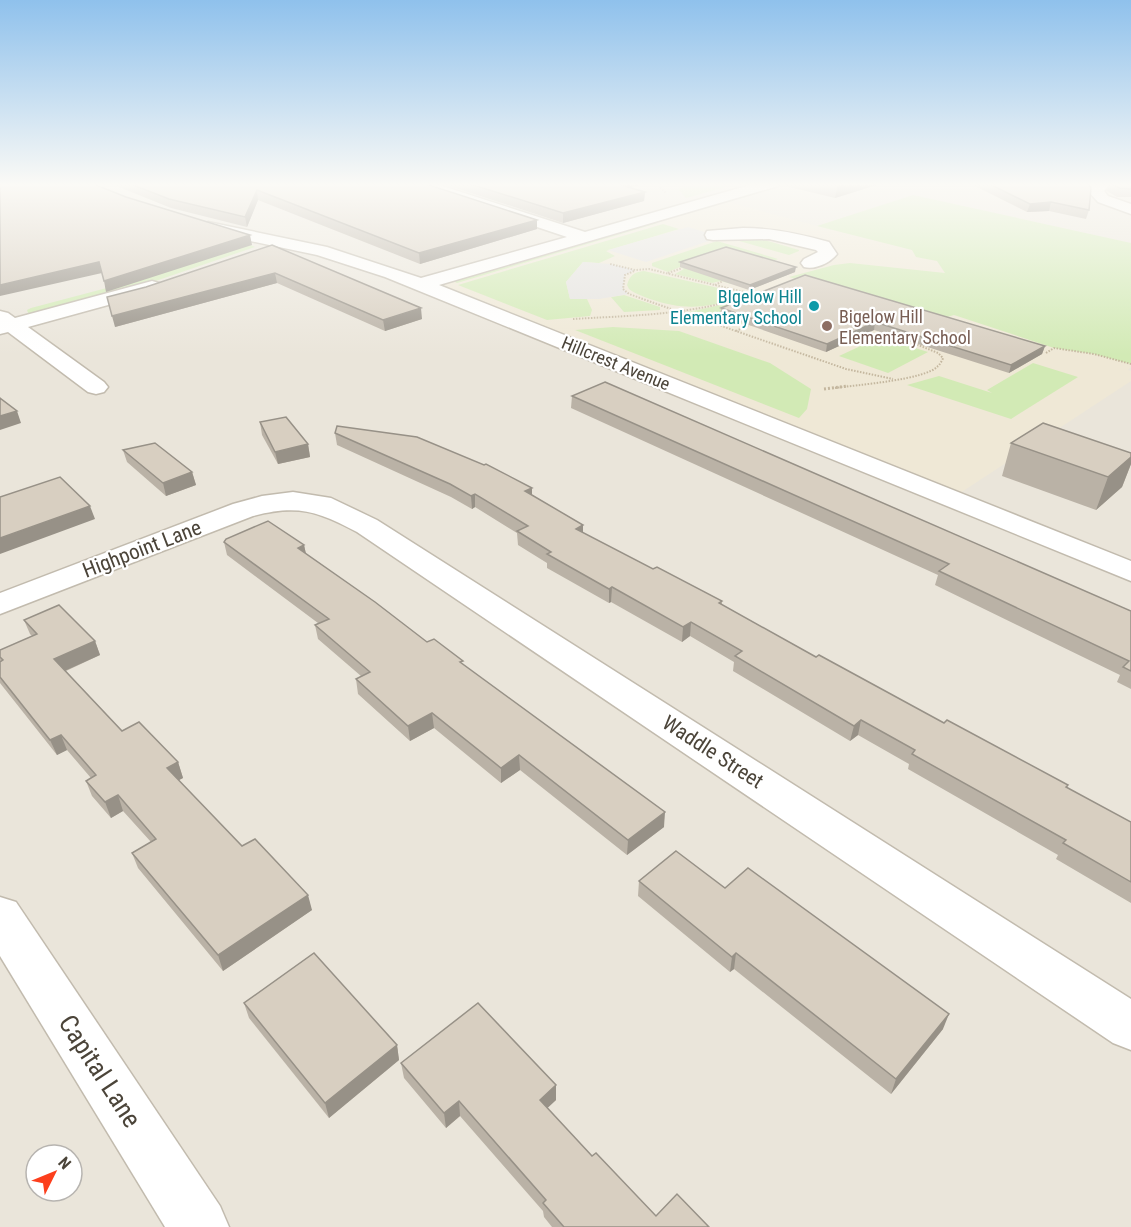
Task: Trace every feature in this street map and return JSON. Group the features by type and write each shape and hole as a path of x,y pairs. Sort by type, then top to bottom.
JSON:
{"street":[{"name":"Hillcrest Avenue","path":"237,240 252,246 282,243 365,264 422,285 1131,572"},
{"path":"422,285 574,240"},
{"path":"804,240 824,246 828,254 810,263"},
{"path":"229,247 252,246"},
{"path":"3,321 165,276"},
{"path":"3,321 96,387"},
{"name":"Highpoint Lane","path":"0,604 223,517 264,504 286,500"},
{"name":"Waddle Street","path":"286,500 307,500 325,504 367,526 1131,1027"},
{"name":"Capital Lane","path":"0,916 199,1227"}],"path":[{"path":"566,320 723,304 741,299 748,293 649,269 635,270 610,264"},
{"path":"667,273 682,268"},
{"path":"635,270 625,275 623,288 629,294 846,369 893,379"},
{"path":"714,285 723,281"},
{"path":"736,331 758,321"},
{"path":"824,389 928,372 939,366 943,358 938,353 906,342 890,331"},
{"path":"1046,353 1054,348 1094,354 1131,364"}],"shaded area":[{"path":"0,240 1131,240 1131,1227 0,1227"},
{"name":"Bigelow Hill Elementary School","path":"574,240 1119,240 1131,243 1131,367 1128,370 1131,371 1131,381 951,499 422,284"},
{"path":"642,240 711,240 646,262 608,250"},
{"path":"583,262 610,264 635,270 625,275 623,288 629,294 599,299 570,299 566,282"}],"green space":[{"path":"591,240 600,240 457,283 453,281"},
{"path":"608,240 642,240 606,251 615,256 599,263 583,262 566,282 570,299 587,299 592,310 590,316 547,320 458,285"},
{"path":"737,240 766,240 799,250 789,255"},
{"path":"873,240 1119,240 1131,243 1131,364 1094,354 1054,348 954,315 934,321 789,277 850,263 945,273 937,261 916,257 912,250"},
{"path":"717,241 778,259 767,263 778,267 731,284 721,281 712,283 675,274 684,269 680,267 668,272 652,266 652,263"},
{"path":"249,244 255,247 135,288 33,313 28,313 27,310 118,285"},
{"path":"644,271 736,292 742,297 696,307 663,303 629,289 627,285 631,276"},
{"path":"624,295 660,307 660,310 624,312 611,297"},
{"path":"742,300 744,323 736,326 689,312"},
{"path":"613,327 679,331 770,363 811,389 807,409 799,418 575,330"},
{"path":"880,337 928,352 888,373 839,356"},
{"path":"1033,363 1078,377 1011,419 907,385 939,376 992,393 987,390"}],"building":[{"path":"0,240 233,240 104,281 99,262 0,285"},
{"path":"386,240 465,240 419,253"},
{"path":"272,245 421,308 383,320 275,273 112,316 107,297 146,287"},
{"path":"726,247 796,267 750,285 680,262"},
{"path":"805,275 1045,346 1011,365 875,322 827,344 721,308"},
{"path":"605,382 1131,611 1131,671 1123,667 1129,661 939,571 949,564 572,396"},
{"path":"0,398 17,411 0,416"},
{"path":"286,417 308,444 275,452 260,422"},
{"path":"1043,423 1131,453 1131,457 1108,477 1011,443"},
{"path":"337,426 417,437 486,464 532,488 525,491 583,525 576,529 653,569 657,567 722,601 719,603 816,657 819,655 944,723 947,720 1068,785 1066,787 1131,822 1131,882 1063,843 1066,840 912,754 915,750 861,720 854,726 735,656 742,651 691,622 683,627 547,554 551,552 517,531 528,526 475,494 471,496 450,484 335,433"},
{"path":"155,443 192,472 163,483 123,450"},
{"path":"60,477 90,506 0,538 0,497"},
{"path":"268,521 304,545 298,548 427,642 434,639 463,661 460,662 665,812 628,840 519,755 501,768 432,713 408,726 356,679 370,672 315,625 329,619 224,542 226,539"},
{"path":"59,605 95,641 54,659 122,731 139,722 178,762 167,768 242,846 255,839 308,895 218,955 132,853 156,839 118,795 105,802 86,781 96,775 61,735 50,740 0,677 0,662 3,660 0,657 0,650 37,634 24,620"},
{"path":"676,851 725,888 748,868 949,1014 896,1079 736,953 732,957 639,881"},
{"path":"314,953 397,1045 325,1103 244,1003"},
{"path":"478,1003 556,1085 540,1100 592,1156 596,1153 656,1216 677,1194 709,1227 564,1227 543,1203 546,1200 459,1101 444,1113 401,1063"}],"place":[{"name":"BIgelow Hill Elementary School","path":"814,306"},
{"name":"Bigelow Hill Elementary School","path":"827,326"}]}
